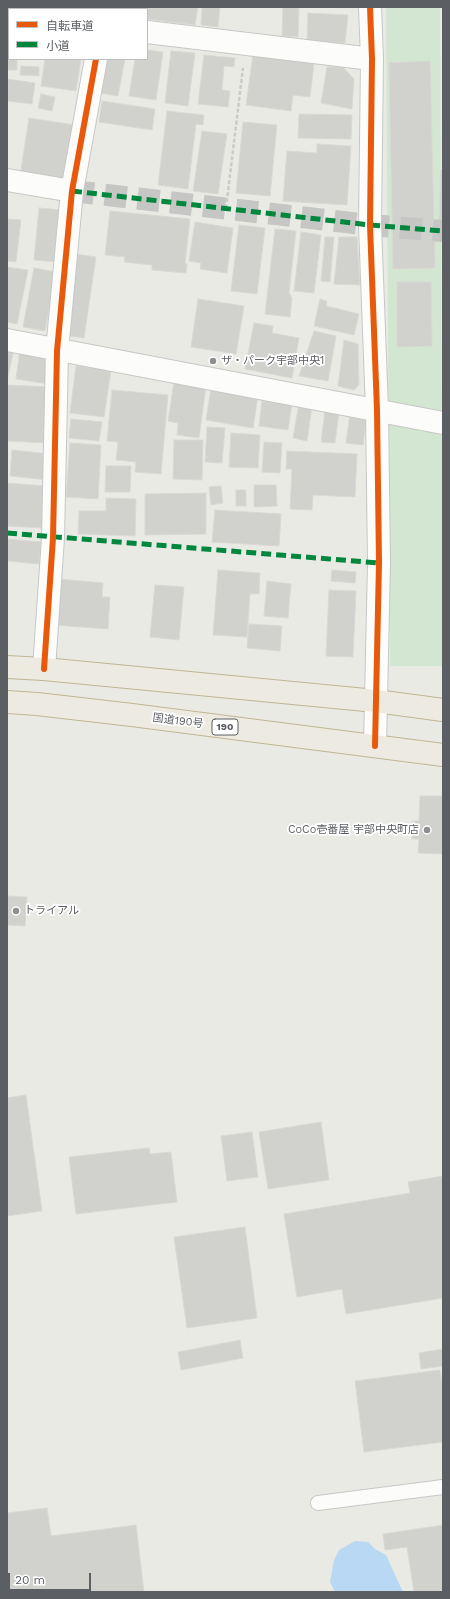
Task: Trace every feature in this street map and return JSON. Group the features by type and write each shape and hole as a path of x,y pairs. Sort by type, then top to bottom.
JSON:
{"highway":[{"path":"7,666 44,668 376,701 443,710"},
{"name":"国道190号","path":"7,702 45,704 443,755"}],"street":[{"path":"370,7 372,59 370,225 377,410 379,563 375,746"},
{"path":"148,32 372,59"},
{"path":"44,668 53,538 57,351 72,191 96,60"},
{"path":"7,180 72,191"},
{"path":"7,340 57,351 443,423"}],"lane":[{"path":"318,1503 443,1487"}],"path":[{"path":"226,208 246,44"}],"green space":[{"path":"386,7 440,7 443,666 390,666"}],"water":[{"path":"355,1541 368,1542 375,1549 386,1555 403,1592 335,1592 330,1582 334,1560 339,1550"}],"building":[{"path":"198,7 195,25 148,19 148,8 114,8"},
{"path":"202,7 220,7 218,27 201,25"},
{"path":"283,7 299,7 298,37 282,36"},
{"path":"308,13 348,15 345,43 307,41"},
{"path":"8,35 8,60 17,60 17,70 7,70"},
{"path":"148,50 163,52 156,100 129,96 135,60 148,60"},
{"path":"171,51 195,53 188,106 165,103"},
{"path":"204,55 235,58 234,67 224,66 222,90 230,91 228,107 198,104"},
{"path":"253,55 314,63 310,97 293,95 291,111 246,105"},
{"path":"45,60 81,60 76,91 41,86"},
{"path":"106,60 125,60 118,96 100,93"},
{"path":"430,61 435,268 393,269 389,63"},
{"path":"21,66 39,67 39,76 20,75"},
{"path":"327,67 343,67 354,79 352,109 321,103"},
{"path":"7,79 35,83 32,104 7,101"},
{"path":"41,94 55,97 52,111 38,108"},
{"path":"102,101 155,109 152,130 99,122"},
{"path":"167,111 204,115 203,125 196,124 188,189 158,185"},
{"path":"299,114 352,115 351,139 298,138"},
{"path":"29,118 75,125 66,183 20,176"},
{"path":"243,122 277,125 270,196 236,193"},
{"path":"202,131 227,134 218,194 193,191"},
{"path":"317,144 351,146 347,205 283,201 287,151 317,153"},
{"path":"441,170 443,170 443,222 439,222"},
{"path":"39,208 63,210 58,262 34,260"},
{"path":"110,211 190,219 185,264 187,264 186,273 152,270 152,265 124,262 125,257 105,255"},
{"path":"7,219 21,220 16,262 7,261"},
{"path":"195,222 233,228 227,273 200,269 201,263 189,261"},
{"path":"239,225 265,228 257,294 231,291"},
{"path":"275,229 296,231 289,293 292,298 290,317 265,314"},
{"path":"301,232 321,235 314,293 294,291"},
{"path":"325,237 334,237 330,282 321,281"},
{"path":"339,237 357,237 360,285 334,284"},
{"path":"76,254 96,257 84,338 64,335"},
{"path":"7,267 28,270 17,324 7,322"},
{"path":"34,268 56,272 45,331 23,327"},
{"path":"397,282 431,282 432,346 397,347"},
{"path":"198,299 244,306 236,354 191,347"},
{"path":"320,299 327,301 326,306 359,314 354,335 314,326"},
{"path":"254,323 273,326 272,333 299,338 292,378 245,369"},
{"path":"314,331 336,336 328,381 299,376"},
{"path":"344,340 358,344 359,385 354,390 338,386"},
{"path":"7,347 14,348 7,382"},
{"path":"20,350 53,355 48,384 16,379"},
{"path":"76,366 111,370 104,417 70,413"},
{"path":"174,382 206,386 199,438 177,435 178,423 168,421"},
{"path":"7,385 51,387 48,443 7,441"},
{"path":"211,388 258,396 253,428 206,420"},
{"path":"112,390 168,395 161,474 135,472 136,462 116,460 118,442 107,441"},
{"path":"262,401 292,404 288,430 259,426"},
{"path":"299,403 312,406 307,441 293,438"},
{"path":"325,410 339,412 335,443 321,442"},
{"path":"350,413 367,416 363,445 346,443"},
{"path":"71,419 102,422 99,441 69,438"},
{"path":"207,427 225,428 222,463 205,462"},
{"path":"231,433 260,435 258,468 229,467"},
{"path":"174,440 203,440 202,480 173,479"},
{"path":"264,442 282,443 280,473 262,472"},
{"path":"70,443 101,445 98,499 66,497"},
{"path":"12,450 50,454 48,480 10,476"},
{"path":"287,451 357,454 355,497 313,495 312,510 290,509 292,469 286,469"},
{"path":"106,466 131,466 130,492 105,492"},
{"path":"7,483 46,486 43,528 7,526"},
{"path":"254,485 276,485 277,506 254,507"},
{"path":"221,486 223,503 211,505 209,487"},
{"path":"236,490 246,490 246,506 236,506"},
{"path":"206,493 206,534 145,535 145,494"},
{"path":"106,498 136,499 135,536 78,534 79,511 106,511"},
{"path":"215,510 281,514 279,546 212,542"},
{"path":"7,539 41,542 39,564 7,561"},
{"path":"218,570 260,573 259,594 250,594 247,637 213,635"},
{"path":"332,570 356,572 355,583 331,581"},
{"path":"59,579 103,583 102,597 110,597 108,629 54,625"},
{"path":"267,581 291,584 288,618 264,616"},
{"path":"155,585 184,587 179,640 150,637"},
{"path":"329,590 356,591 353,657 326,656"},
{"path":"249,624 282,626 280,651 247,648"},
{"name":"CoCo壱番屋 宇部中央町店","path":"420,796 443,796 443,854 418,853 419,839 412,839 412,821 419,821"},
{"name":"トライアル","path":"7,896 27,897 25,926 7,925"},
{"path":"26,1095 42,1211 7,1216 7,1098"},
{"path":"321,1122 329,1180 268,1189 259,1132"},
{"path":"252,1132 258,1177 227,1181 221,1136"},
{"path":"149,1148 150,1154 171,1152 177,1202 76,1214 69,1157"},
{"path":"443,1176 443,1298 346,1314 342,1289 297,1297 284,1214 410,1193 408,1182"},
{"path":"245,1227 257,1318 187,1328 174,1237"},
{"path":"240,1340 243,1358 181,1370 178,1352"},
{"path":"443,1349 443,1366 421,1369 419,1353"},
{"path":"440,1370 443,1390 443,1442 364,1452 355,1381"},
{"path":"47,1508 51,1536 136,1525 144,1592 7,1592 7,1513"},
{"path":"443,1525 443,1592 414,1592 407,1547 385,1550 383,1534"}],"tunnel":[{"path":"72,191 370,225 443,231"}],"marked path":[{"path":"72,191 370,225 443,231"},
{"path":"7,533 379,563"}],"cycle path":[{"path":"370,7 372,59 370,225 377,410 379,563 375,746"},
{"path":"44,669 53,538 57,351 72,191 96,60"}],"place":[{"name":"ザ・パーク宇部中央1","path":"213,361"},
{"name":"CoCo壱番屋 宇部中央町店","path":"427,830"},
{"name":"トライアル","path":"16,911"}]}
